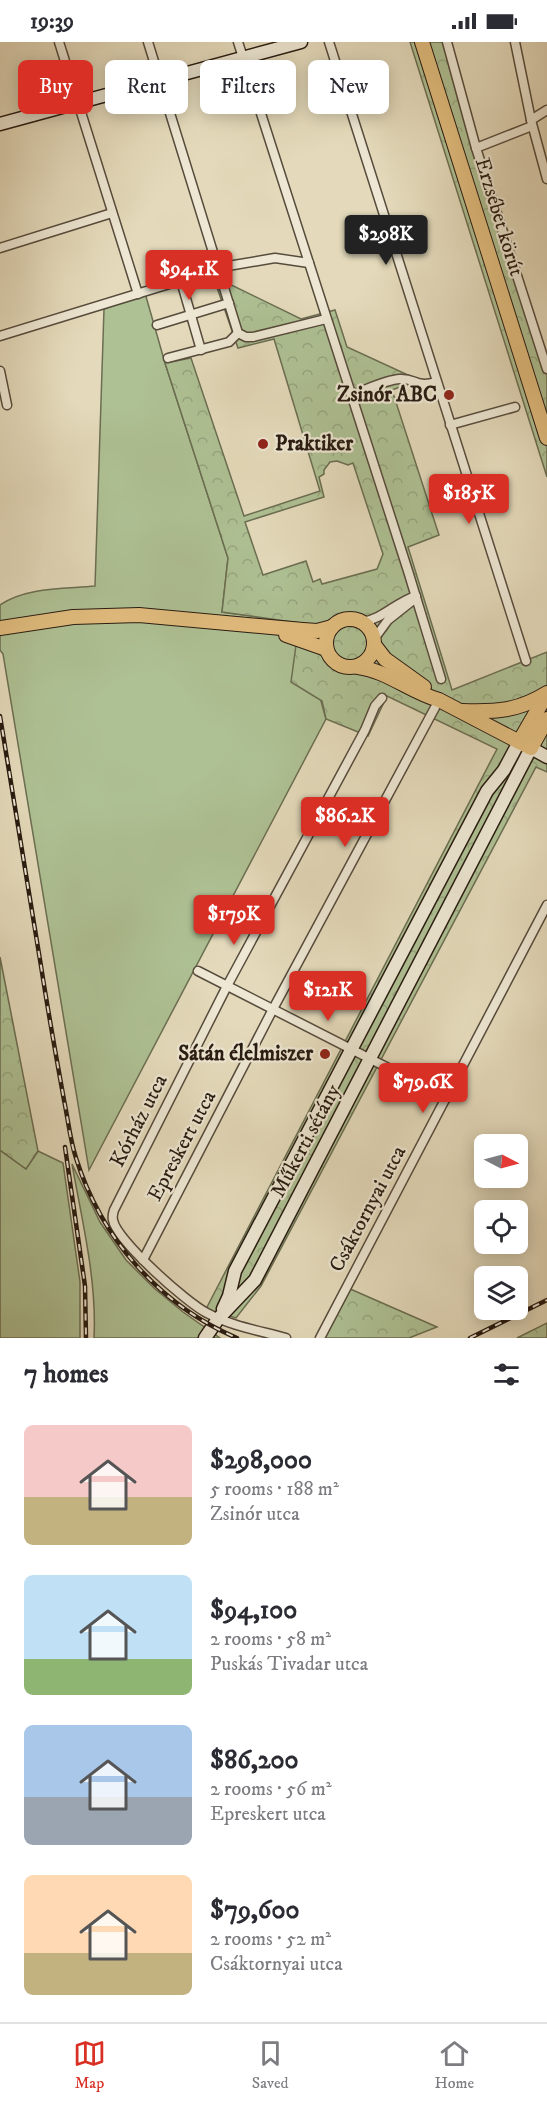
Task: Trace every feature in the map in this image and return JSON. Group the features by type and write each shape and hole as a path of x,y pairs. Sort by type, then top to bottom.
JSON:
{"main road":[{"name":"Erzsébet körút","path":"422,42 547,438"},
{"path":"0,628 73,617 139,615 310,631 332,627 346,619 362,622 370,629 374,642 390,663 439,700 525,745"},
{"path":"255,627 308,641 326,649"},
{"path":"332,627 326,637 326,649 339,665 347,668 375,670 423,696 439,700"},
{"path":"358,667 369,659 374,642"},
{"path":"459,711 501,711 533,702 547,693"},
{"path":"525,745 541,704 547,698"},
{"path":"525,745 547,719"}],"street":[{"path":"59,42 64,60"},
{"path":"148,42 154,60"},
{"path":"238,42 441,680"},
{"path":"188,72 302,42"},
{"path":"329,42 526,661"},
{"path":"447,42 476,148 544,350 547,369"},
{"path":"515,42 531,123 547,179"},
{"path":"476,148 531,123 547,110"},
{"path":"0,123 33,114"},
{"path":"81,114 138,294"},
{"path":"171,114 238,333 246,337 253,337 326,319"},
{"path":"0,248 112,213"},
{"path":"0,336 219,269 275,258 309,263"},
{"path":"181,281 201,350"},
{"path":"157,324 229,303"},
{"path":"168,358 229,342 238,333"},
{"path":"0,370 7,405"},
{"path":"351,395 396,379 406,379 421,385 436,382"},
{"path":"450,425 514,407"},
{"path":"362,622 378,617 416,596"},
{"path":"374,642 388,620 416,596"},
{"name":"Kórház utca","path":"143,1260 113,1221 114,1210 227,986 365,730 375,706 382,698"},
{"name":"Epreskert utca","path":"143,1260 273,1009 439,700"},
{"path":"525,745 547,757"},
{"name":"Műkerti sétány","path":"218,1318 229,1296 235,1271 487,791 525,745"},
{"name":"Műkerti sétány","path":"218,1318 255,1280 371,1059 525,745"},
{"name":"Csáktornyai utca","path":"320,1338 547,905"},
{"path":"198,971 447,1098"},
{"path":"143,1260 173,1290 206,1313 286,1338"},
{"path":"233,1280 237,1289 248,1289"},
{"path":"205,1338 218,1318"}],"green space":[{"path":"410,42 451,42 471,124 547,362 547,477"},
{"path":"213,276 301,319 335,310 347,347 408,375 408,384 392,390 439,535 408,547 452,690 547,652 547,772 536,767 261,1286 236,1318 206,1309 497,749 387,696 368,736 326,719 322,701 291,682 299,623 222,612 228,558 165,363 191,358 244,516 320,491 274,339 238,348","holes":["337,461 348,465 353,463 383,554 377,569 322,584 320,579 313,582 306,561 263,575 245,522 324,497 319,477 324,474 324,470 330,462"]},
{"path":"145,293 165,363 228,558 222,612 299,622 326,719 89,1170 3,654 0,650 0,605 10,599 33,592 95,586 104,309"},
{"path":"0,957 38,1151 26,1169 0,1150"},
{"path":"0,1150 26,1169 38,1151 63,1163 80,1282 80,1338 0,1338"},
{"path":"72,1164 100,1222 126,1260 155,1289 220,1338 94,1338 91,1272"},
{"path":"348,1288 437,1327 409,1338 319,1338"},
{"path":"547,1323 547,1338 517,1338"}],"railway":[{"path":"0,716 69,1129 76,1158 87,1187 117,1241 158,1288 182,1307 237,1338"},
{"path":"65,1147 85,1286 86,1338"},
{"path":"470,1338 547,1300"}],"place":[{"name":"Zsinór ABC","path":"449,395"},
{"name":"Praktiker","path":"263,444"},
{"name":"Sátán élelmiszer","path":"325,1054"}]}
